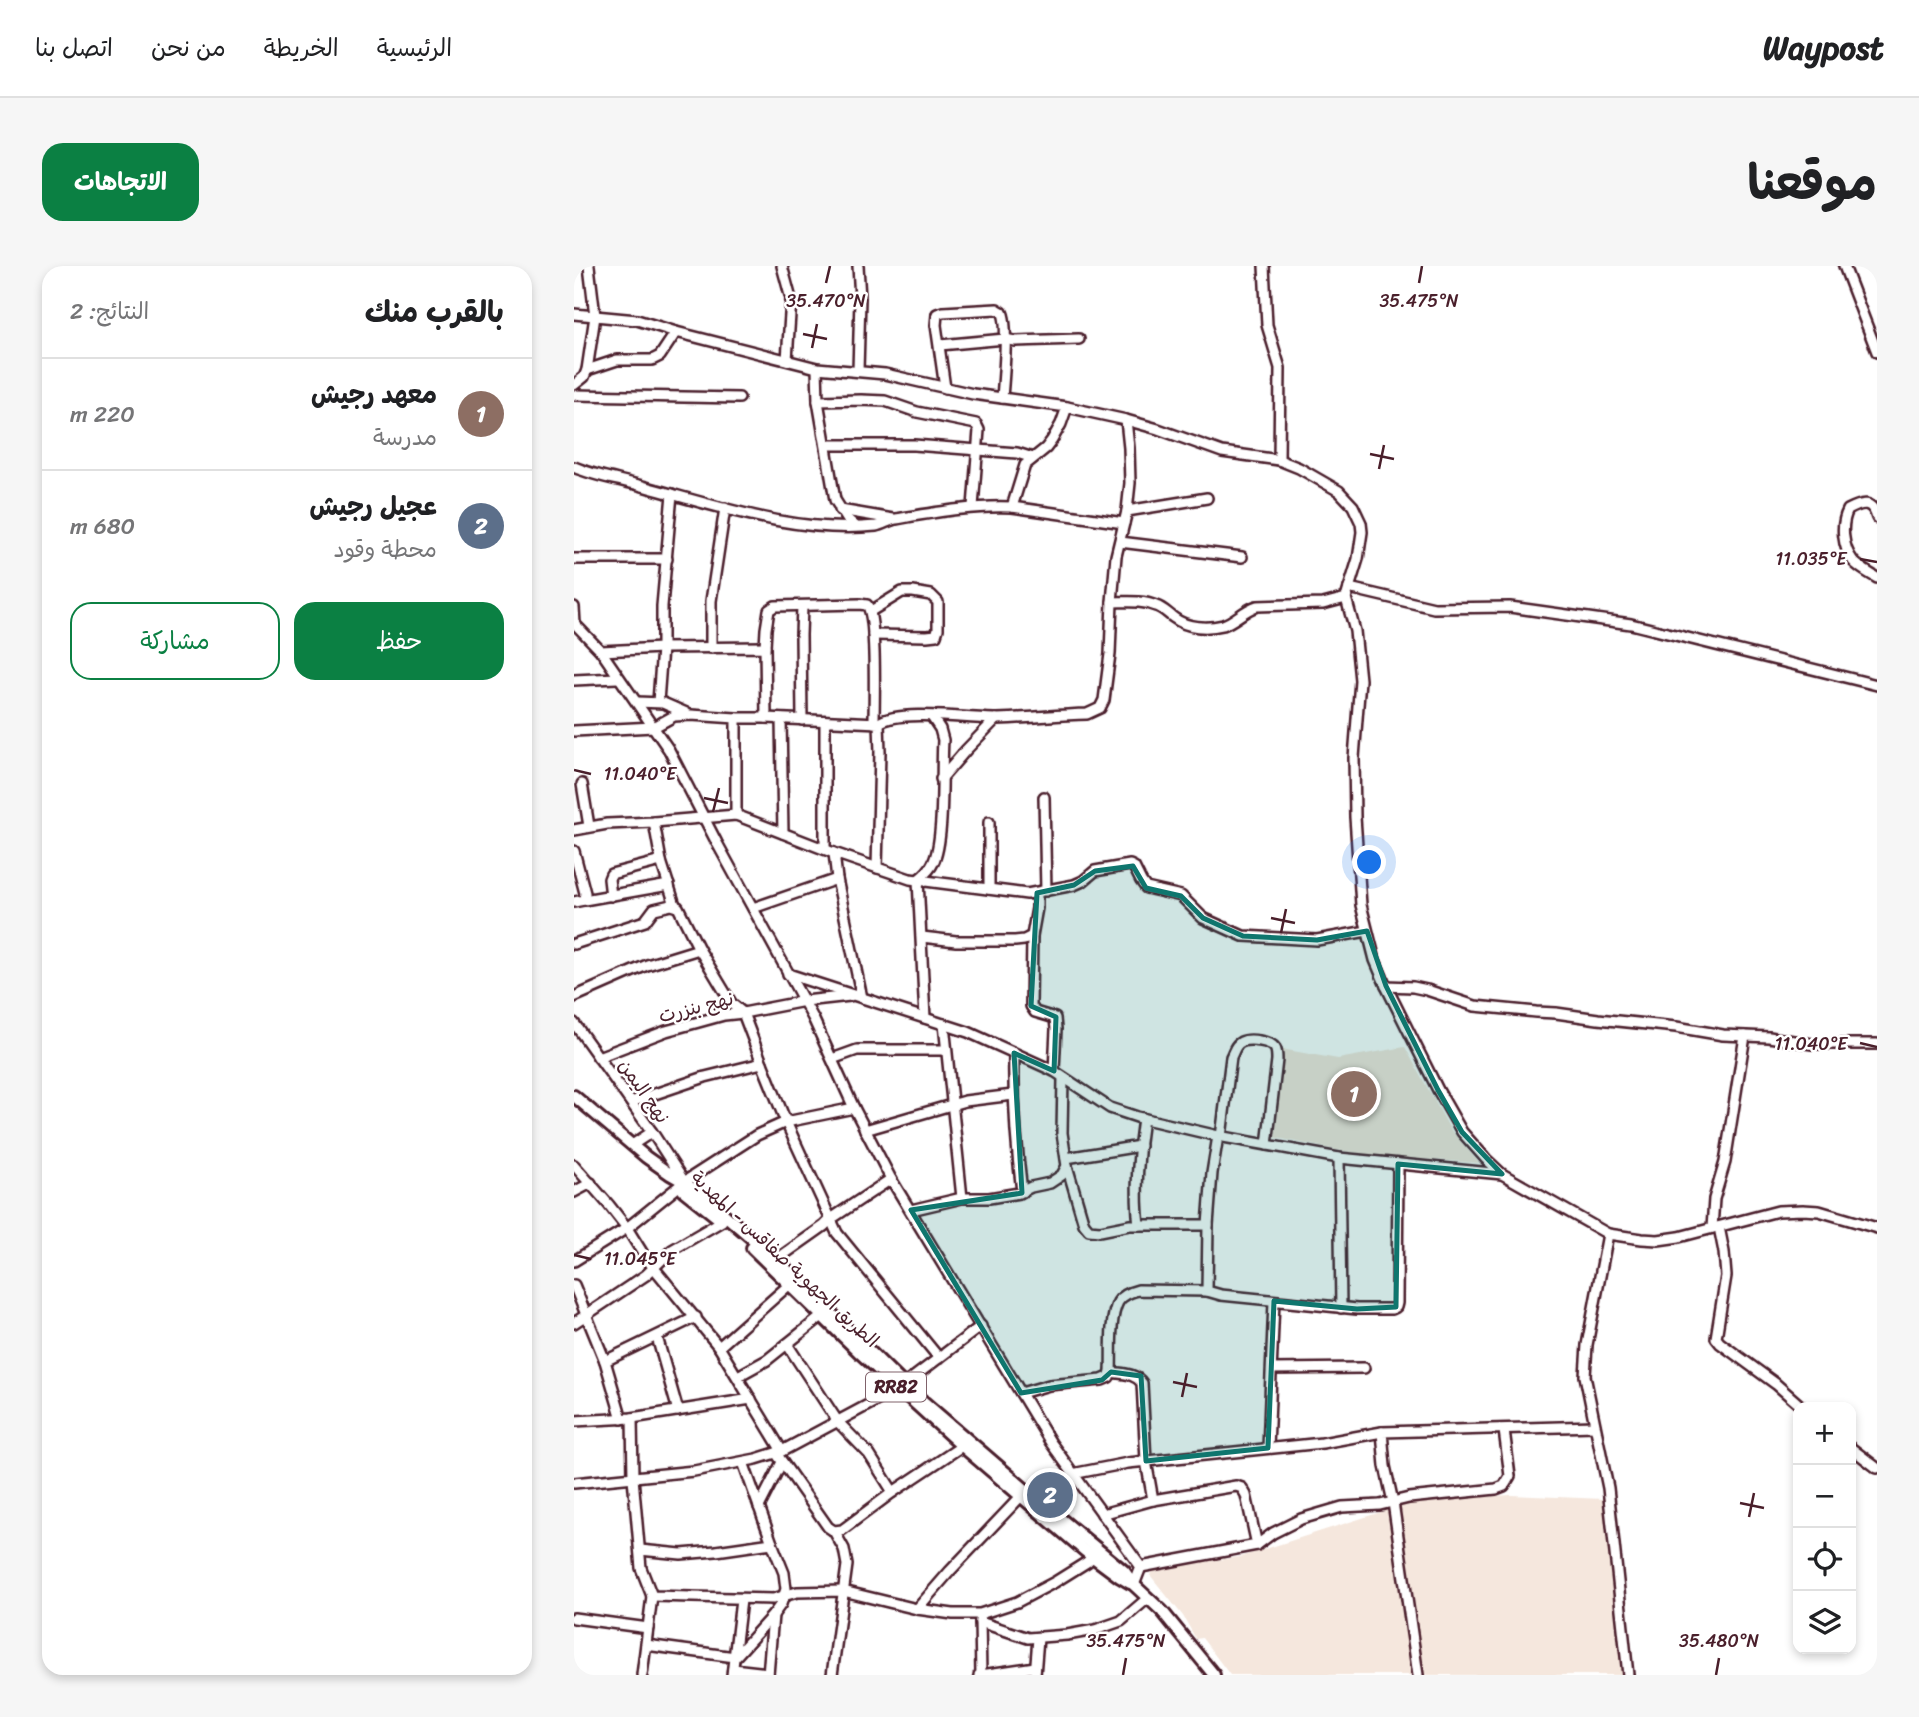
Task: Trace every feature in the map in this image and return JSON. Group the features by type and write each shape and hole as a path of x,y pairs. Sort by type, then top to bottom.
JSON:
{"main road":[{"name":"الطريق الجهوية صفاقس - المهدية","path":"574,1096 773,1262 790,1284 822,1316 892,1378"},
{"name":"الطريق الجهوية صفاقس - المهدية","path":"682,1184 705,1198 962,1446 1051,1516 1120,1577 1134,1585 1162,1611 1214,1675"},
{"name":"الطريق الجهوية صفاقس - المهدية","path":"901,1387 1024,1494"}],"street":[{"path":"574,385 584,377 587,370 594,316 589,266"},
{"path":"782,266 791,299 787,360"},
{"path":"858,266 859,370"},
{"path":"1264,266 1267,325 1280,368 1279,460"},
{"path":"1844,266 1877,352"},
{"path":"945,388 937,314 997,309 1003,316 1005,339 1002,398"},
{"path":"574,314 637,320 817,368 859,370 905,377 945,388 1068,407 1126,420 1222,452 1279,460 1317,477 1339,491 1353,506 1361,523 1362,539 1348,593 1360,680 1354,758 1355,817 1362,905 1375,960 1386,986 1462,1132 1502,1174 1608,1234 1658,1240 1778,1211 1803,1210 1819,1211 1877,1228"},
{"path":"587,370 617,360 652,360 660,355 676,332"},
{"path":"940,345 1005,339 1079,340"},
{"path":"817,368 818,401 835,500 840,510 855,526"},
{"path":"574,395 739,398"},
{"path":"818,401 885,401 917,412 977,425 979,428 973,508"},
{"path":"1012,507 1023,468 1052,440 1068,407"},
{"path":"574,731 654,727 674,716 691,715 877,723 892,717 996,719 1087,714 1101,708 1110,654 1111,602 1116,556 1127,511 1130,464 1126,420"},
{"path":"827,445 914,444 1017,453 1033,458"},
{"path":"574,467 592,474 785,522 855,526 880,525 892,519"},
{"path":"657,702 672,494"},
{"path":"1127,511 1207,498"},
{"path":"1877,518 1872,505 1867,504 1848,510 1843,525 1852,559 1877,578"},
{"path":"840,510 892,519 973,508 1012,507 1124,523"},
{"path":"710,648 711,601 725,508"},
{"path":"1120,542 1242,557"},
{"path":"574,559 667,559"},
{"path":"871,611 905,592 929,594 938,602 936,635 873,635"},
{"path":"1111,602 1147,603 1163,609 1177,621 1203,627 1223,625 1257,606 1332,603 1348,593 1434,608 1502,606 1631,624 1877,685"},
{"path":"766,718 765,648 769,610 775,606 867,605 871,611 880,752 877,868"},
{"path":"802,606 802,720"},
{"path":"574,607 574,623 601,651 668,750 805,1002 854,1108 891,1179 1051,1443 1141,1567"},
{"path":"601,651 765,648"},
{"path":"574,680 617,678"},
{"path":"637,702 657,702 691,715"},
{"path":"918,880 928,871 936,856 940,825 942,736 932,716"},
{"path":"736,718 736,815"},
{"path":"781,719 783,833"},
{"path":"941,779 996,719"},
{"path":"825,721 830,851 858,996"},
{"path":"582,784 589,826"},
{"path":"1044,797 1041,892 1031,936 1031,1006 1035,1012 1055,1018 1054,1071"},
{"path":"574,830 589,826 736,815 910,879 1027,894 1080,882 1095,871 1130,865 1134,867 1146,888 1181,896 1203,918 1234,933 1251,937 1317,940 1367,931"},
{"path":"654,822 661,861 675,905 732,1004 743,1013 786,1122 837,1233 939,1358"},
{"path":"989,822 989,889"},
{"path":"574,851 585,890 584,900"},
{"path":"611,896 611,874 661,861"},
{"path":"753,908 837,878"},
{"path":"918,880 925,1018"},
{"path":"574,902 669,885"},
{"path":"574,944 645,921 651,910 675,905"},
{"path":"922,937 956,941 1015,942 1031,936"},
{"path":"574,997 647,965 699,949"},
{"path":"788,974 968,1032 1054,1071 1110,1108 1143,1118 1219,1136 1339,1158 1502,1174"},
{"path":"1386,986 1427,990 1475,1006 1676,1027 1723,1035 1769,1037 1812,1044 1877,1044"},
{"name":"نهج بنزرت","path":"598,1057 666,1031 724,1015 858,996"},
{"name":"نهج اليمن","path":"574,1023 652,1132 682,1184"},
{"path":"944,1024 962,1198"},
{"path":"1745,1036 1727,1151 1714,1199 1715,1228 1724,1252 1726,1276 1716,1338 1796,1402"},
{"path":"1207,1291 1212,1173 1231,1057 1237,1044 1242,1041 1261,1041 1276,1050 1267,1145"},
{"path":"832,1059 858,1050 946,1050"},
{"path":"1014,1053 1013,1095 1022,1192"},
{"path":"631,1102 705,1077 762,1063"},
{"path":"1063,1078 1062,1133 1066,1162 1084,1224 1089,1230 1093,1232 1130,1225 1209,1225"},
{"path":"865,1130 951,1105 1013,1095"},
{"path":"574,1261 627,1228 682,1184 757,1135 786,1122 854,1108"},
{"path":"1139,1225 1137,1207 1143,1118"},
{"path":"632,1145 652,1132"},
{"path":"1066,1162 1140,1146"},
{"path":"653,1162 664,1151"},
{"path":"1339,1158 1341,1308"},
{"path":"911,1210 962,1198 989,1198 1022,1192 1058,1179 1066,1162"},
{"path":"1021,1393 1049,1385 1109,1377 1113,1317 1123,1297 1138,1290 1207,1291 1221,1295 1341,1308 1396,1307 1398,1164"},
{"path":"574,1165 627,1228 645,1257 719,1347 751,1399 782,1462 828,1527 834,1531 846,1557 832,1675"},
{"path":"773,1262 891,1179"},
{"path":"574,1192 591,1183"},
{"path":"574,1323 646,1275 672,1250 722,1221"},
{"path":"1608,1234 1585,1361 1585,1376 1608,1488 1628,1675"},
{"path":"574,1284 627,1418 641,1568 652,1596 642,1675"},
{"path":"719,1347 790,1284"},
{"path":"1268,1448 1273,1301"},
{"path":"738,1376 767,1360 822,1316"},
{"path":"605,1361 696,1317"},
{"path":"574,1483 694,1471 779,1452 901,1387 981,1326"},
{"path":"657,1337 678,1411"},
{"path":"787,1344 838,1422 869,1454 893,1492"},
{"path":"1272,1369 1364,1368"},
{"path":"1111,1372 1134,1375 1142,1383 1146,1461 1153,1500"},
{"path":"874,1401 892,1378"},
{"path":"574,1421 627,1418 751,1399"},
{"path":"1072,1474 1146,1461 1322,1443 1382,1432 1595,1426"},
{"path":"1141,1567 1257,1545 1273,1533 1312,1515 1351,1506 1380,1505 1409,1498 1504,1486 1510,1476 1504,1430"},
{"path":"1382,1432 1418,1675"},
{"path":"834,1531 842,1530 962,1446"},
{"path":"1856,1452 1877,1468"},
{"path":"735,1657 773,1615 785,1595 784,1573 743,1462"},
{"path":"759,1507 782,1462"},
{"path":"1102,1514 1153,1500 1236,1486 1242,1488 1246,1495 1257,1545"},
{"path":"917,1609 1024,1494"},
{"path":"640,1550 681,1554 772,1543"},
{"path":"980,1618 1055,1582 1096,1554"},
{"path":"1134,1585 1141,1567"},
{"path":"652,1596 741,1600 773,1599 797,1592 844,1591 917,1609 980,1618 1020,1636 1038,1638 1095,1630 1121,1620 1148,1598"},
{"path":"741,1600 733,1672 768,1674 773,1615"},
{"path":"574,1618 648,1628"},
{"path":"980,1618 980,1675 1035,1671 1038,1638"},
{"path":"646,1645 735,1657"}],"highlighted area":[{"path":"1133,866 1146,888 1181,896 1203,918 1243,936 1317,940 1367,931 1386,986 1438,1090 1462,1132 1502,1174 1398,1164 1396,1307 1357,1309 1274,1301 1268,1448 1146,1461 1141,1376 1111,1372 1102,1380 1021,1393 911,1210 1022,1193 1014,1053 1054,1071 1056,1017 1031,1006 1037,893 1074,885 1095,871"}],"shaded area":[{"path":"1405,1047 1450,1129 1479,1163 1387,1157 1272,1137 1281,1049 1338,1059"},
{"path":"1511,1495 1604,1499 1623,1675 1230,1675 1202,1638 1196,1639 1183,1616 1150,1575 1154,1568 1240,1557 1403,1505"}],"place":[{"name":"معهد رجيش","path":"1354,1094"},
{"name":"عجيل رجيش","path":"1050,1495"}]}
